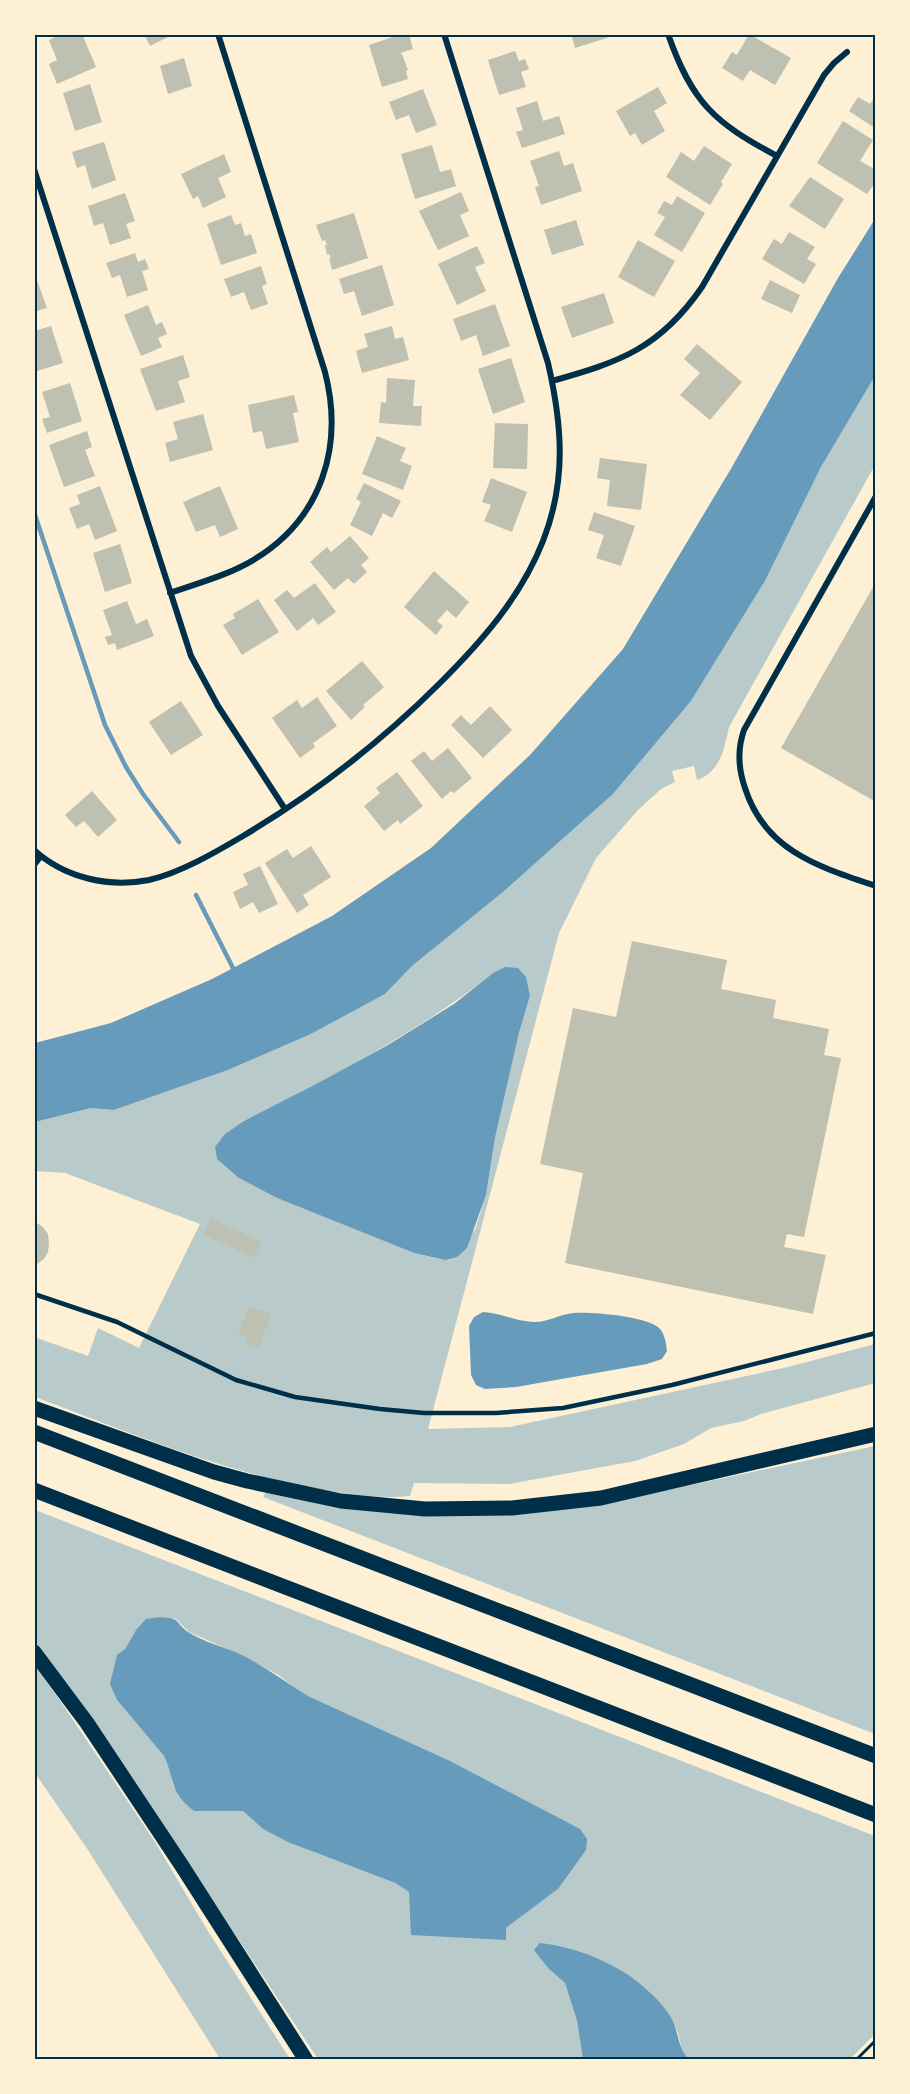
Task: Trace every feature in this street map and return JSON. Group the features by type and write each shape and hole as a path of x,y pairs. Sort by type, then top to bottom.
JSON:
{"highway":[{"path":"34,1408 214,1472 248,1481 340,1501 426,1509 512,1508 601,1498 876,1434"},
{"path":"34,1432 876,1756"},
{"path":"34,1490 876,1815"},
{"path":"34,1652 87,1723 306,2060"}],"street":[{"path":"170,593 240,567 255,559 280,539 299,519 314,496 325,470 332,443 331,402 325,372 218,34"},
{"path":"34,850 66,871 91,879 128,883 168,874 213,852 285,809 356,759 419,704 482,638 519,589 543,541 552,513 558,484 560,424 552,381 444,34"},
{"path":"668,34 686,79 708,109 736,133 777,156"},
{"path":"552,381 620,360 649,344 672,324 702,287 824,75 847,52"},
{"path":"34,169 184,638 218,706 285,809"},
{"path":"876,496 744,730 738,754 745,791 758,818 771,834 797,855 817,865 876,886"},
{"path":"34,865 41,856"}],"lane":[{"path":"34,1294 117,1322 236,1380 295,1397 380,1410 424,1413 496,1413 563,1408 672,1385 876,1333"}],"path":[{"path":"856,2060 876,2040"}],"shaded area":[{"path":"875,376 875,465 729,727 720,758 711,771 697,780 694,766 672,771 675,782 661,789 638,810 596,858 559,933 428,1429 510,1427 788,1367 875,1344 875,1383 761,1414 744,1421 711,1428 684,1444 635,1461 509,1484 414,1483 410,1496 390,1497 329,1491 254,1474 143,1438 35,1397 34,1337 88,1356 98,1328 139,1348 200,1224 65,1173 35,1171 35,1122 91,1108 114,1110 228,1070 311,1034 385,994 412,966 513,883 613,794 691,701 765,581 821,467","holes":["493,973 530,996 519,1033 495,1138 486,1195 475,1230 444,1260 414,1253 277,1198 239,1178 244,1121 341,1071 404,1035"]},
{"path":"875,1446 875,1734 263,1497 266,1492 526,1513 606,1503"},
{"path":"35,1510 875,1836 875,2034 850,2059 689,2059 683,2054 678,2033 670,2015 650,1992 634,1979 549,1969 565,1983 577,2021 583,2059 318,2059 83,1706 35,1643","holes":["175,1618 189,1632 243,1656 280,1676 308,1696 448,1760 558,1889 506,1928 411,1910 409,1892 395,1883 311,1851 263,1829 243,1811 194,1811 173,1786 164,1756 117,1700 125,1649 136,1630"]},
{"path":"35,1666 155,1842 206,1928 290,2059 220,2059 88,1850 35,1773"}],"water":[{"path":"875,219 875,376 821,467 765,581 691,701 613,794 504,891 412,966 385,994 311,1034 228,1070 114,1110 91,1108 35,1122 35,1043 111,1023 212,979 332,916 431,848 530,755 623,649 732,467 838,278"},
{"path":"505,967 518,968 526,977 530,996 519,1033 495,1138 486,1195 467,1248 457,1257 445,1260 414,1253 277,1198 239,1178 217,1159 215,1147 225,1134 244,1121 388,1045 454,1004 493,973"},
{"path":"483,1312 533,1322 574,1313 632,1318 660,1329 667,1351 662,1359 647,1364 516,1387 485,1389 476,1385 471,1375 469,1326 474,1317"},
{"path":"161,1617 176,1620 194,1636 244,1656 308,1696 448,1760 580,1829 587,1839 586,1850 558,1889 506,1928 506,1940 411,1935 409,1892 395,1883 288,1842 263,1829 243,1811 194,1811 180,1797 164,1756 117,1700 110,1684 117,1655 125,1649 136,1630 146,1619"},
{"path":"540,1943 595,1957 644,1986 669,2014 682,2050 689,2059 583,2059 577,2021 565,1983 549,1969 534,1950"}],"building":[{"path":"62,34 82,34 96,67 57,84 49,64 57,60 49,40"},
{"path":"144,34 174,34 150,46"},
{"path":"402,34 409,34 413,49 400,53 408,70 406,71 408,79 382,87 369,45"},
{"path":"571,34 616,34 616,35 575,48"},
{"path":"749,34 791,58 775,85 750,70 743,81 722,68 732,52 737,55"},
{"path":"515,51 519,61 525,59 529,69 521,72 526,87 499,95 488,60"},
{"path":"184,58 192,86 168,94 160,66"},
{"path":"90,84 102,122 75,131 63,93"},
{"path":"658,87 667,103 654,111 665,131 642,145 635,133 630,136 616,111"},
{"path":"423,89 437,125 416,133 409,115 396,120 389,102"},
{"path":"876,96 876,129 849,111 858,97 870,104"},
{"path":"537,101 543,121 559,116 565,134 522,148 516,132 523,130 516,108"},
{"path":"843,121 873,140 860,161 876,170 876,181 867,194 817,163"},
{"path":"104,142 116,180 92,189 85,165 77,168 72,152"},
{"path":"432,145 440,172 451,169 456,186 415,199 401,154"},
{"path":"704,146 732,164 710,205 666,177 681,152 694,161"},
{"path":"559,151 564,166 573,163 582,191 541,205 535,187 539,186 530,161"},
{"path":"224,154 231,172 218,178 226,197 203,208 198,196 193,199 181,174"},
{"path":"810,177 844,199 825,229 789,206"},
{"path":"461,192 469,211 460,215 469,236 438,250 419,211"},
{"path":"125,193 135,221 126,224 131,238 110,245 103,223 94,226 88,206"},
{"path":"677,196 705,213 682,252 654,235 665,217 657,213 664,201 672,205"},
{"path":"354,213 368,258 332,270 329,258 331,258 329,254 327,255 325,245 327,245 325,240 322,241 316,225"},
{"path":"231,215 235,225 241,223 245,236 251,234 257,253 221,265 207,224"},
{"path":"576,220 584,245 552,255 544,230"},
{"path":"789,232 815,247 807,259 816,264 804,284 762,259 774,239 782,244"},
{"path":"638,240 675,261 654,297 618,277"},
{"path":"477,246 485,263 475,267 486,291 457,305 438,264"},
{"path":"135,253 138,262 145,259 149,269 142,271 148,290 127,297 120,275 112,278 106,263"},
{"path":"382,265 394,305 362,316 354,291 344,294 339,279"},
{"path":"261,266 267,284 262,286 268,304 251,310 244,292 231,297 224,279"},
{"path":"34,272 47,308 34,312"},
{"path":"770,280 800,295 792,313 761,299"},
{"path":"604,293 614,323 572,338 561,307"},
{"path":"495,304 510,346 483,356 476,335 461,341 453,319"},
{"path":"148,305 156,325 162,322 167,334 158,338 162,347 141,356 124,315"},
{"path":"51,326 63,363 34,372 34,331"},
{"path":"392,326 395,339 403,337 409,360 362,373 356,351 368,347 364,334"},
{"path":"697,344 742,382 710,420 680,395 700,373 684,359"},
{"path":"183,355 190,377 178,381 185,402 156,411 140,369"},
{"path":"511,358 525,402 493,414 478,369"},
{"path":"387,378 415,380 413,406 422,406 421,426 379,423 381,402 386,403"},
{"path":"70,383 82,421 47,433 42,419 50,417 42,392"},
{"path":"294,395 298,412 293,413 299,442 266,449 262,431 253,433 248,405"},
{"path":"203,414 213,450 170,462 165,443 178,439 173,422"},
{"path":"495,423 528,424 527,469 493,468"},
{"path":"87,431 92,447 85,450 95,476 64,487 49,445"},
{"path":"377,436 406,448 400,461 412,466 403,490 362,474"},
{"path":"600,458 647,464 641,510 607,506 610,480 597,478"},
{"path":"491,478 527,492 512,532 484,521 491,505 482,502"},
{"path":"364,483 401,501 392,518 383,513 372,536 350,525 361,502 356,499"},
{"path":"100,486 117,531 95,540 89,524 77,529 69,508 80,504 77,495"},
{"path":"220,486 238,529 220,537 215,525 196,532 183,502"},
{"path":"594,512 635,526 621,566 596,558 604,535 588,530"},
{"path":"350,536 369,558 361,565 367,572 354,584 348,578 334,590 310,562 327,547 331,552"},
{"path":"120,544 132,583 105,592 93,553"},
{"path":"434,571 469,602 456,618 447,610 437,621 443,626 436,635 404,607"},
{"path":"876,582 876,802 781,748"},
{"path":"315,583 336,612 318,625 313,618 297,631 274,600 287,590 294,598"},
{"path":"258,599 279,632 242,655 223,625 235,618 233,614"},
{"path":"127,601 136,624 147,619 154,636 117,650 115,643 108,645 105,637 112,635 103,610"},
{"path":"362,661 384,687 363,705 365,707 351,720 326,691"},
{"path":"317,697 337,726 313,743 315,747 300,758 272,718 297,700 302,708"},
{"path":"181,701 203,735 171,755 149,722"},
{"path":"490,706 512,730 483,758 451,725 461,715 471,725"},
{"path":"448,748 472,778 454,793 451,791 442,799 411,761 424,751 432,761"},
{"path":"397,772 423,806 400,824 398,820 384,831 364,806 380,793 376,788"},
{"path":"92,791 117,820 98,837 84,821 76,827 65,815"},
{"path":"311,846 331,877 303,895 309,905 297,913 265,863 287,849 293,858"},
{"path":"260,866 278,904 259,913 253,902 240,909 233,892 248,885 243,874"},
{"path":"632,941 727,960 721,989 776,1000 773,1018 829,1029 824,1055 841,1058 804,1237 787,1234 784,1247 826,1255 813,1314 565,1263 583,1173 540,1164 573,1008 616,1017"},
{"path":"211,1218 261,1242 254,1258 203,1234"},
{"path":"34,1221 48,1234 49,1243 44,1259 34,1266"},
{"path":"249,1306 271,1314 258,1349 246,1345 248,1338 238,1334"}],"waterway":[{"path":"34,512 105,725 126,767 143,794 179,842"},
{"path":"196,895 233,968"}]}
